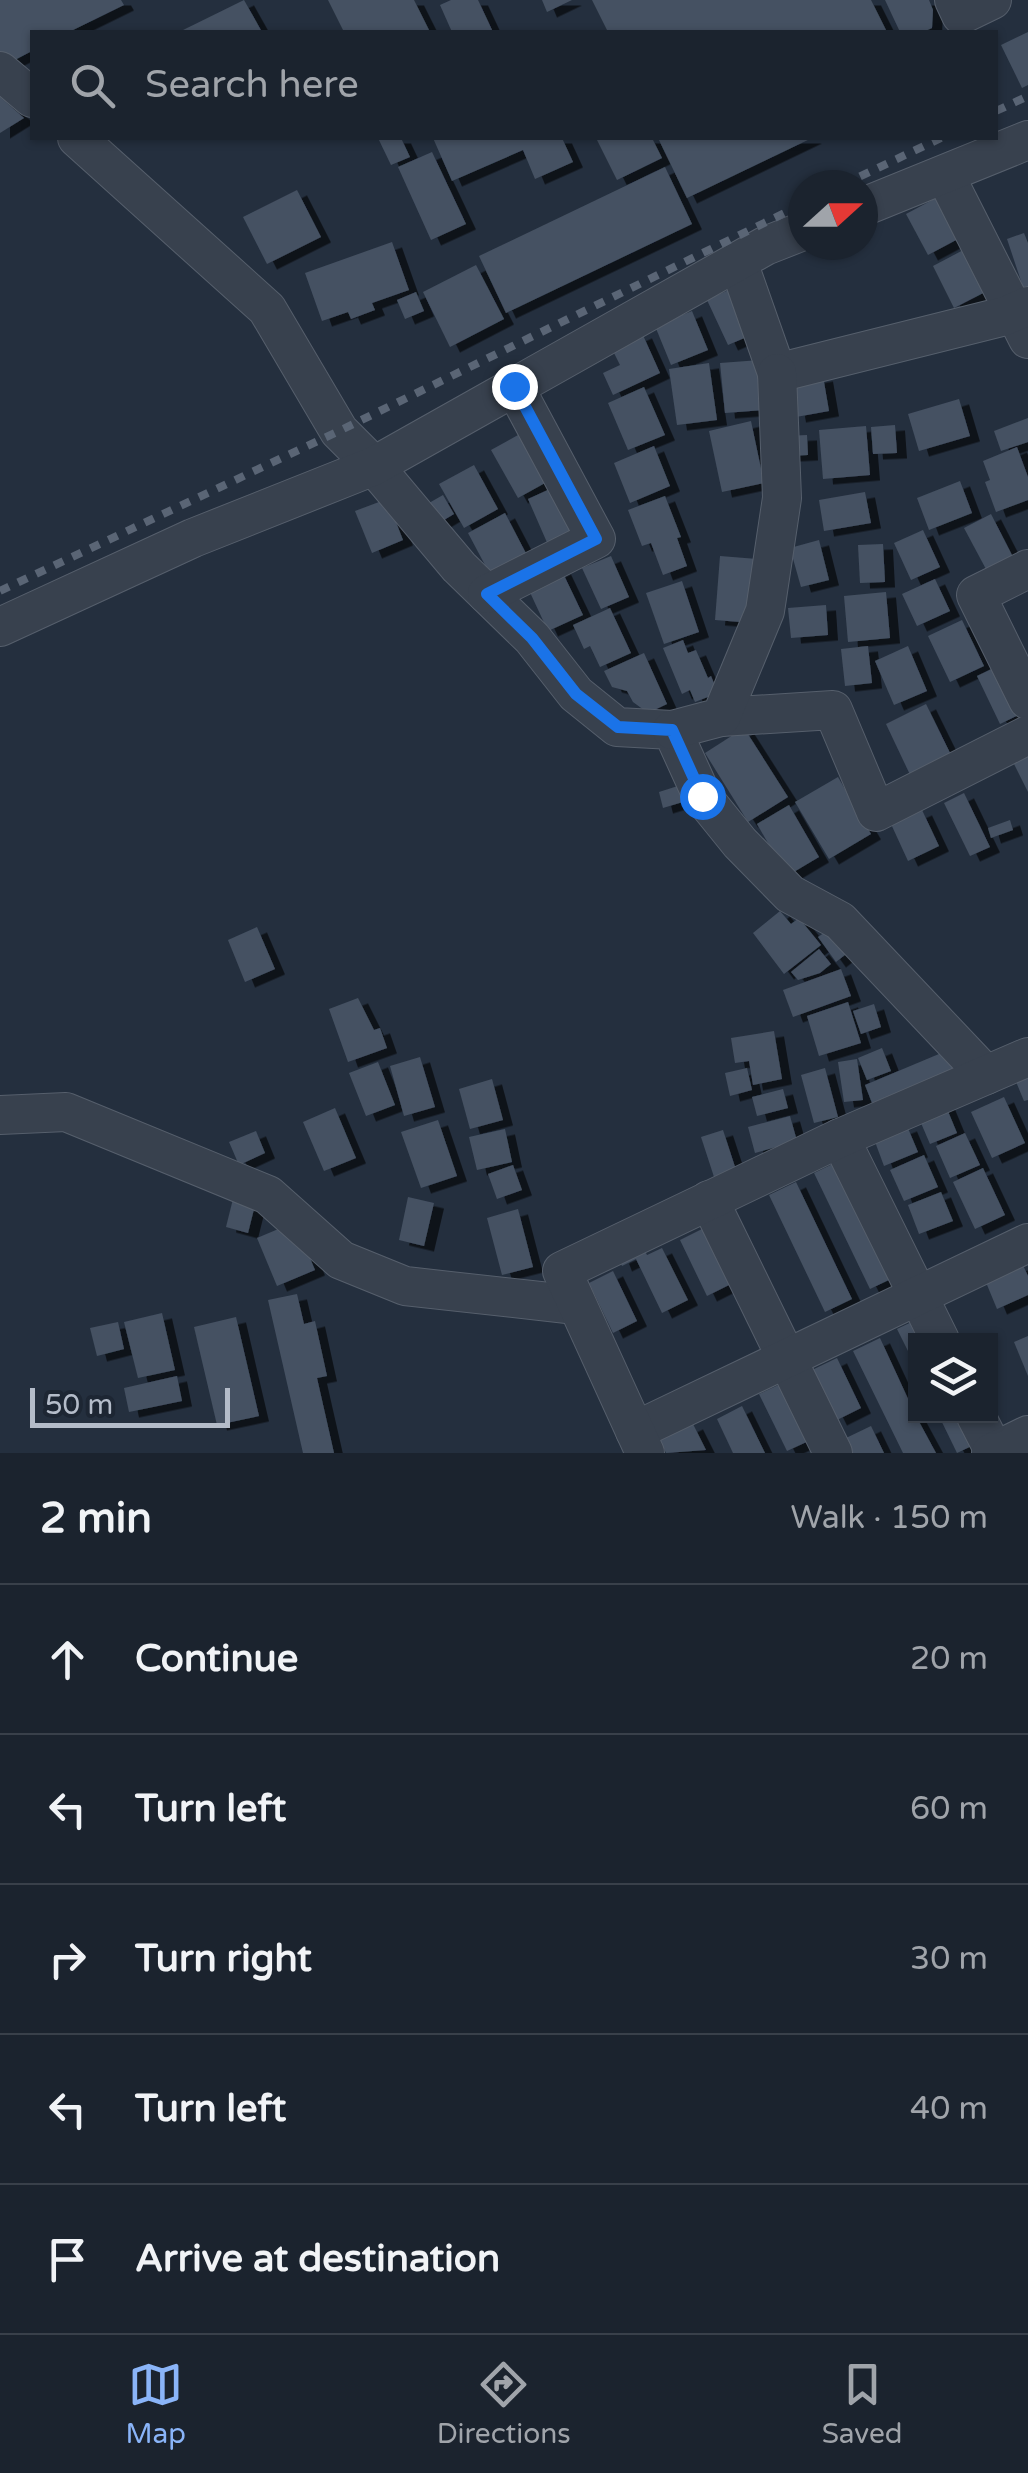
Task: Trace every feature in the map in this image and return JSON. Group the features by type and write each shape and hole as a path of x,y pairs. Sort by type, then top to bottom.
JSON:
{"street":[{"path":"954,0 961,15 992,0"},
{"path":"0,71 30,96"},
{"path":"79,140 267,309 340,431 459,567 532,638 576,694 618,727 672,730 721,717 834,710 876,812 1028,735"},
{"path":"878,201 1028,140"},
{"path":"777,373 1024,319 945,175"},
{"path":"0,626 193,538 374,466 738,262 788,238"},
{"path":"721,717 766,610 782,498 777,373 738,262"},
{"path":"487,594 596,539 514,386"},
{"path":"1028,569 976,595 1028,700"},
{"path":"672,730 702,796 740,843 790,894 840,922 986,1074"},
{"path":"1028,1057 840,1138 562,1271 640,1442 786,1358 1028,1242"},
{"path":"0,1115 66,1112 268,1194 340,1260 405,1286 576,1304"},
{"path":"840,1138 937,1333"},
{"path":"710,1200 833,1453"},
{"path":"979,1423 993,1453 1028,1435"}],"building":[{"path":"0,0 121,0 124,5 73,30 30,30 30,52 7,64 0,51"},
{"path":"244,0 261,30 183,30"},
{"path":"328,0 414,0 429,30 343,30"},
{"path":"451,0 478,0 492,30 451,30 440,5"},
{"path":"542,0 572,0 547,12"},
{"path":"592,0 871,0 886,30 607,30"},
{"path":"885,0 929,0 932,28 899,30"},
{"path":"1028,32 1028,85 1022,88 1001,45"},
{"path":"0,97 24,118 0,133"},
{"path":"379,140 402,140 410,157 391,165"},
{"path":"434,140 563,140 573,162 535,179 523,150 452,181"},
{"path":"597,140 653,140 662,158 617,180"},
{"path":"659,140 808,140 687,198"},
{"path":"432,152 466,224 431,240 398,167"},
{"path":"665,167 692,224 506,313 479,256"},
{"path":"297,190 321,237 267,264 243,217"},
{"path":"936,198 958,239 928,255 906,214"},
{"path":"1024,233 1028,243 1028,286 1023,287 1007,239"},
{"path":"392,242 409,290 372,303 375,310 351,319 348,312 322,321 305,273"},
{"path":"969,247 991,289 954,308 933,266"},
{"path":"476,265 504,319 450,347 423,292"},
{"path":"735,287 756,333 728,345 707,300"},
{"path":"416,292 424,311 405,319 397,300"},
{"path":"692,311 708,350 671,365 655,326"},
{"path":"642,333 660,373 613,395 603,373 620,365 611,347"},
{"path":"760,360 765,410 725,413 720,363"},
{"path":"709,363 717,420 677,425 669,369"},
{"path":"823,376 829,411 796,417 790,382"},
{"path":"644,387 665,435 628,450 608,403"},
{"path":"959,399 970,436 919,451 908,414"},
{"path":"1028,418 1028,442 1001,451 994,431"},
{"path":"751,421 764,483 722,492 709,431"},
{"path":"895,425 897,453 873,454 871,427"},
{"path":"866,426 870,475 823,479 819,430"},
{"path":"527,430 554,478 518,498 491,450"},
{"path":"807,435 808,455 788,456 787,436"},
{"path":"654,446 670,486 630,503 614,463"},
{"path":"1017,447 1028,477 1028,500 996,512 985,482 990,480 983,461"},
{"path":"474,465 498,509 464,528 439,484"},
{"path":"960,481 972,513 929,530 917,498"},
{"path":"563,483 584,531 549,547 528,499"},
{"path":"865,492 871,523 824,531 819,500"},
{"path":"443,495 454,514 434,526 422,507"},
{"path":"665,496 687,566 663,575 651,543 642,546 628,510"},
{"path":"387,499 403,540 372,553 355,511"},
{"path":"505,513 530,561 493,580 468,533"},
{"path":"991,514 1013,557 987,571 964,528"},
{"path":"923,530 940,567 911,580 894,543"},
{"path":"819,540 829,580 801,587 790,548"},
{"path":"883,544 885,582 860,583 858,545"},
{"path":"611,556 629,597 601,609 582,568"},
{"path":"720,556 757,559 753,623 715,620"},
{"path":"561,569 583,615 548,631 527,586"},
{"path":"935,579 950,611 917,626 902,594"},
{"path":"682,581 699,632 664,644 646,593"},
{"path":"886,592 890,638 848,642 844,596"},
{"path":"826,605 828,635 791,638 788,608"},
{"path":"610,608 631,653 600,667 590,646 584,649 573,625"},
{"path":"962,620 984,666 950,682 928,636"},
{"path":"683,640 688,653 696,650 718,693 695,702 690,690 682,694 663,648"},
{"path":"868,646 872,683 845,686 841,649"},
{"path":"908,646 927,691 894,705 875,661"},
{"path":"644,653 667,704 648,713 633,702 627,691 612,687 604,671"},
{"path":"1004,663 1027,711 1000,724 977,676"},
{"path":"926,704 954,761 913,781 886,724"},
{"path":"744,728 788,797 748,822 705,753"},
{"path":"1028,754 1028,792 1013,762"},
{"path":"838,777 871,834 829,859 795,802"},
{"path":"681,785 686,801 663,808 659,792"},
{"path":"964,793 990,847 970,856 944,803"},
{"path":"789,805 819,857 787,876 757,824"},
{"path":"922,810 939,846 908,861 891,824"},
{"path":"1010,820 1013,830 991,838 988,828"},
{"path":"780,911 791,924 799,918 821,945 784,974 753,933"},
{"path":"838,923 855,947 836,962 818,937"},
{"path":"257,927 275,969 245,982 228,940"},
{"path":"819,949 831,964 820,973 798,980 791,972"},
{"path":"841,969 851,996 793,1017 783,990"},
{"path":"358,998 374,1030 380,1028 387,1048 348,1062 329,1009"},
{"path":"848,1002 861,1043 819,1056 807,1016"},
{"path":"874,1004 881,1027 861,1034 853,1011"},
{"path":"774,1031 782,1079 753,1085 749,1061 735,1063 731,1038"},
{"path":"958,1046 965,1064 872,1103 865,1085"},
{"path":"882,1048 891,1071 867,1080 858,1058"},
{"path":"420,1057 435,1107 404,1116 390,1066"},
{"path":"857,1059 863,1100 844,1102 838,1062"},
{"path":"378,1062 395,1105 366,1116 349,1073"},
{"path":"1028,1065 1028,1100 1024,1101 1012,1072"},
{"path":"747,1068 752,1090 730,1096 725,1073"},
{"path":"825,1068 838,1117 814,1123 801,1075"},
{"path":"492,1079 503,1120 470,1129 459,1089"},
{"path":"783,1089 788,1108 757,1116 752,1097"},
{"path":"1004,1097 1025,1143 992,1158 971,1112"},
{"path":"945,1104 957,1133 930,1144 918,1116"},
{"path":"335,1108 356,1158 324,1171 303,1122"},
{"path":"790,1116 797,1141 755,1153 748,1127"},
{"path":"438,1120 457,1176 421,1188 401,1132"},
{"path":"907,1126 918,1152 884,1166 874,1139"},
{"path":"505,1129 512,1162 477,1170 469,1137"},
{"path":"723,1130 738,1176 716,1183 701,1137"},
{"path":"256,1131 265,1153 239,1165 229,1142"},
{"path":"965,1133 980,1165 950,1178 936,1146"},
{"path":"924,1155 938,1187 904,1201 890,1170"},
{"path":"841,1160 897,1276 870,1289 814,1173"},
{"path":"513,1165 522,1190 497,1199 488,1174"},
{"path":"983,1168 1005,1215 975,1229 953,1182"},
{"path":"796,1182 852,1299 825,1312 769,1195"},
{"path":"235,1191 257,1197 248,1233 226,1227"},
{"path":"941,1192 953,1221 919,1234 908,1205"},
{"path":"408,1197 434,1203 424,1246 399,1240"},
{"path":"518,1209 533,1267 502,1275 487,1218"},
{"path":"295,1222 315,1270 277,1286 257,1238"},
{"path":"706,1227 733,1283 707,1296 680,1240"},
{"path":"643,1247 647,1255 662,1248 688,1300 662,1313 636,1259 622,1266 619,1258"},
{"path":"1022,1263 1028,1276 1028,1295 997,1309 985,1280"},
{"path":"613,1271 637,1321 613,1333 589,1283"},
{"path":"297,1294 304,1324 315,1321 327,1376 317,1378 334,1453 303,1453 268,1300"},
{"path":"162,1313 175,1370 138,1378 124,1322"},
{"path":"236,1317 259,1416 217,1425 194,1327"},
{"path":"920,1318 928,1333 908,1333 908,1351 897,1329"},
{"path":"118,1322 124,1349 97,1356 90,1328"},
{"path":"1028,1336 1028,1376 1014,1342"},
{"path":"880,1338 908,1399 908,1423 920,1423 936,1453 903,1453 853,1351"},
{"path":"837,1358 861,1408 837,1420 812,1370"},
{"path":"177,1376 182,1401 129,1412 124,1388"},
{"path":"785,1382 813,1439 787,1451 759,1394"},
{"path":"742,1406 765,1453 733,1453 717,1419"},
{"path":"942,1423 970,1423 980,1442 957,1453"},
{"path":"693,1424 706,1450 666,1453 660,1440"},
{"path":"871,1426 884,1453 853,1453 846,1438"}],"railway":[{"path":"998,110 1028,96"},
{"path":"874,170 937,140"},
{"path":"0,591 339,431 788,211"}],"route":[{"path":"514,386 596,539 487,594 532,638 576,694 618,727 672,730 702,796"}]}
